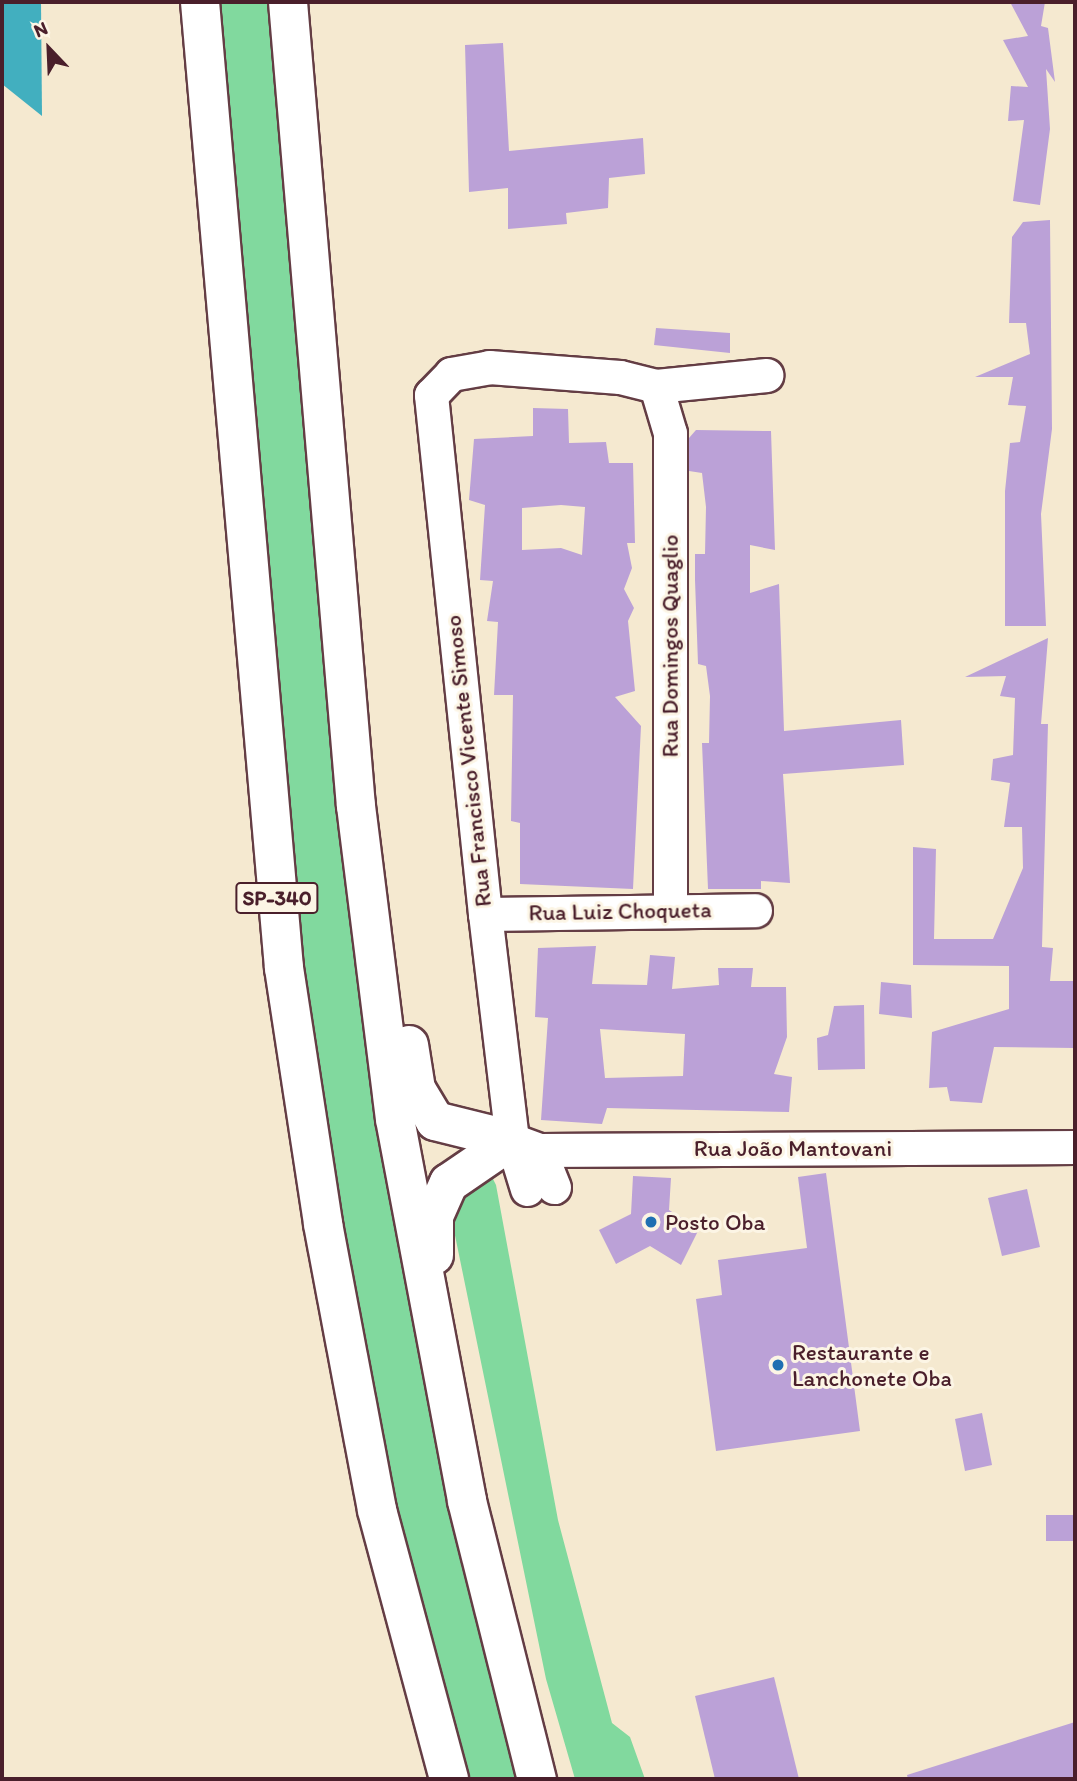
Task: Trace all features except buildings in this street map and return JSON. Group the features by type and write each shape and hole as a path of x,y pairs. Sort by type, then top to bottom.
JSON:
{"highway":[{"name":"SP-340","path":"200,2 284,968 323,1224 377,1510 449,1779"},
{"path":"288,2 369,914 395,1119 433,1327 492,1604 537,1779"},
{"path":"369,914 405,1016 416,1089 426,1109 447,1127 526,1145"},
{"path":"433,1327 440,1200 467,1167 526,1145"},
{"path":"377,1510 432,1779"},
{"path":"492,1604 555,1779"}],"street":[{"name":"Rua Francisco Vicente Simoso","path":"541,1188 526,1145 485,914 429,411 438,384 458,371 489,367 620,377 656,386"},
{"path":"656,386 766,375"},
{"name":"Rua Domingos Quaglio","path":"656,386 670,433 670,909"},
{"name":"Rua Luiz Choqueta","path":"485,914 670,909 755,910"},
{"name":"Rua João Mantovani","path":"526,1145 1075,1147"}],"green space":[{"path":"215,2 274,2 329,678 522,1779 463,1779 411,1584 365,1366 295,934"},
{"path":"476,1177 492,1177 496,1185 558,1520 612,1723 630,1737 645,1779 575,1779 546,1679 450,1211"}],"water":[{"path":"2,2 41,2 42,116 2,84"}],"place":[{"name":"Posto Oba","path":"651,1222"},
{"name":"Restaurante e Lanchonete Oba","path":"778,1365"}]}
